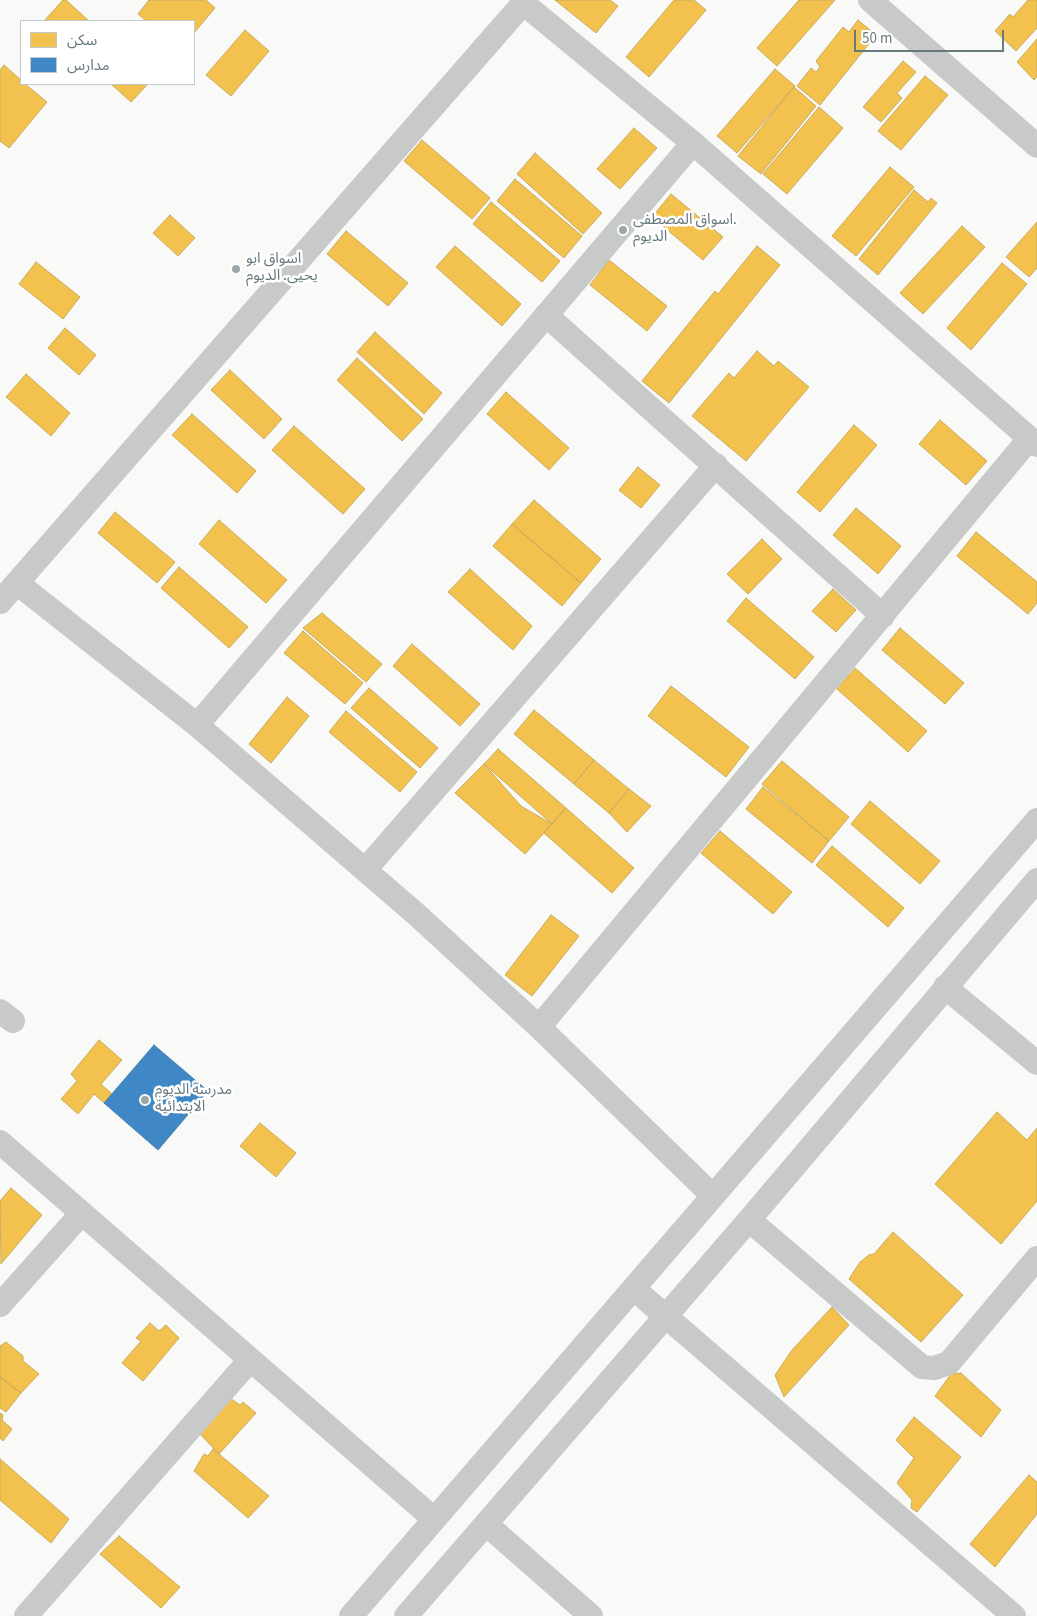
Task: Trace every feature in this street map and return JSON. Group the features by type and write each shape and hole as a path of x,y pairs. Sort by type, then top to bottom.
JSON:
{"street":[{"path":"870,0 1037,146"},
{"path":"0,602 524,2 692,143 1033,442 883,616 538,1027"},
{"path":"197,725 692,143"},
{"path":"546,315 883,616"},
{"path":"365,870 716,465"},
{"path":"17,583 197,725 416,914 538,1027 713,1196"},
{"path":"351,1616 1037,820"},
{"path":"406,1616 749,1220 944,987 1037,880"},
{"path":"944,987 1037,1063"},
{"path":"0,1142 434,1519"},
{"path":"0,1305 82,1213"},
{"path":"749,1220 922,1367 934,1368 949,1363 1037,1258"},
{"path":"634,1289 1014,1616"},
{"path":"26,1616 250,1360"},
{"path":"486,1524 591,1616"}],"building: سكن":[{"path":"63,0 66,0 88,20 45,20"},
{"path":"149,0 206,0 215,8 195,32 195,20 145,20 138,14"},
{"path":"555,0 610,0 618,6 596,33"},
{"path":"674,0 694,0 706,10 649,77 626,57"},
{"path":"799,0 835,0 777,66 757,48"},
{"path":"1028,0 1037,0 1037,28 1016,51 995,31 1010,14 1013,17"},
{"path":"858,20 876,35 820,105 797,86 811,68 816,72 820,67 816,61 843,27 849,32"},
{"path":"245,30 269,51 231,96 206,75"},
{"path":"1037,39 1037,77 1034,80 1017,62"},
{"path":"903,61 916,72 897,93 902,98 881,122 863,107"},
{"path":"4,65 20,79 20,85 26,85 47,102 9,148 0,141 0,70"},
{"path":"775,69 795,86 737,153 717,136"},
{"path":"925,76 948,95 901,150 878,131"},
{"path":"112,85 147,85 131,102"},
{"path":"794,87 816,106 761,174 738,156"},
{"path":"819,107 843,128 787,194 763,174"},
{"path":"634,128 657,148 620,189 597,169"},
{"path":"422,140 490,198 472,219 404,161"},
{"path":"535,153 602,213 583,234 517,174"},
{"path":"890,167 914,187 856,256 832,236"},
{"path":"515,179 582,236 564,258 497,201"},
{"path":"914,190 928,202 931,198 937,203 878,275 859,259"},
{"path":"671,194 723,237 703,260 652,217"},
{"path":"491,202 560,261 542,282 473,224"},
{"path":"170,215 195,238 178,256 153,233"},
{"path":"1037,222 1037,268 1029,277 1006,257"},
{"path":"962,226 985,247 923,314 900,293"},
{"path":"346,231 408,283 388,306 327,254"},
{"path":"455,246 521,304 502,326 436,267"},
{"path":"757,246 780,265 669,403 642,381 715,291 718,294"},
{"path":"609,260 667,306 647,331 590,285"},
{"path":"36,262 80,297 63,319 19,284"},
{"path":"1002,263 1027,284 971,350 947,328"},
{"path":"65,328 96,355 79,375 48,348"},
{"path":"375,332 442,393 424,414 357,352"},
{"path":"757,351 774,366 778,361 809,387 746,461 692,416 729,373 734,378"},
{"path":"357,358 423,419 402,441 337,380"},
{"path":"230,370 282,419 264,439 211,390"},
{"path":"26,374 70,413 51,436 6,397"},
{"path":"506,392 569,448 549,470 487,414"},
{"path":"192,414 256,471 237,493 172,435"},
{"path":"940,420 987,461 966,485 919,444"},
{"path":"854,425 877,445 820,512 797,492"},
{"path":"294,426 365,489 343,514 272,450"},
{"path":"638,467 660,485 641,508 619,490"},
{"path":"534,500 601,559 581,583 512,524"},
{"path":"856,508 901,546 878,574 833,535"},
{"path":"115,512 175,562 157,583 98,533"},
{"path":"219,520 287,580 266,603 199,544"},
{"path":"512,524 581,583 562,606 493,546"},
{"path":"976,532 1037,582 1037,603 1028,614 957,556"},
{"path":"762,539 782,559 748,594 727,574"},
{"path":"179,567 248,627 229,648 161,588"},
{"path":"470,569 532,626 513,650 448,592"},
{"path":"833,589 856,610 836,632 812,611"},
{"path":"746,598 814,657 795,679 727,621"},
{"path":"322,613 382,664 366,682 303,628"},
{"path":"900,628 964,683 945,704 882,650"},
{"path":"303,631 363,683 345,704 284,653"},
{"path":"412,644 480,704 460,726 393,666"},
{"path":"855,668 927,731 908,752 837,689"},
{"path":"671,686 749,747 726,777 648,716"},
{"path":"369,688 438,748 420,768 351,708"},
{"path":"287,697 309,716 271,763 249,744"},
{"path":"534,710 594,760 574,784 514,734"},
{"path":"346,711 417,772 400,792 329,732"},
{"path":"498,749 566,808 552,824 484,764"},
{"path":"594,760 629,789 609,813 574,784"},
{"path":"782,761 849,817 829,841 762,784"},
{"path":"484,764 521,806 552,824 525,854 455,793"},
{"path":"763,787 829,841 812,863 746,809"},
{"path":"629,789 651,806 627,832 609,813"},
{"path":"870,801 940,861 920,884 851,824"},
{"path":"566,808 634,868 612,893 544,833"},
{"path":"720,831 792,892 773,914 701,853"},
{"path":"832,846 904,908 888,927 816,865"},
{"path":"551,915 579,936 532,996 505,975"},
{"path":"99,1040 122,1060 101,1084 112,1094 104,1103 94,1094 78,1114 61,1099 77,1081 71,1074"},
{"path":"997,1112 1027,1140 1037,1128 1037,1201 1001,1244 935,1184"},
{"path":"260,1123 296,1153 276,1177 240,1146"},
{"path":"11,1188 42,1215 1,1264 0,1201"},
{"path":"893,1232 963,1295 921,1342 849,1279 860,1262 869,1255 874,1254"},
{"path":"832,1307 849,1325 784,1397 775,1375 792,1350"},
{"path":"150,1323 159,1331 166,1325 179,1338 143,1381 122,1363 141,1341 136,1338"},
{"path":"6,1342 23,1356 23,1361 39,1374 21,1393 0,1377 0,1346"},
{"path":"961,1373 1001,1410 981,1437 935,1396 951,1374"},
{"path":"0,1377 21,1393 6,1412 0,1408"},
{"path":"230,1398 240,1405 243,1402 256,1413 219,1454 199,1433"},
{"path":"0,1413 3,1415 2,1420 12,1429 3,1441 0,1438"},
{"path":"914,1417 961,1457 917,1512 911,1508 912,1500 897,1483 914,1458 896,1440"},
{"path":"213,1449 269,1496 248,1518 194,1471 204,1454 208,1456"},
{"path":"0,1459 69,1519 51,1543 0,1500"},
{"path":"1029,1475 1037,1482 1037,1514 995,1567 970,1544"},
{"path":"119,1536 180,1587 161,1608 100,1554"}],"building: مدارس":[{"path":"154,1045 208,1091 158,1150 104,1103"}],"place":[{"name":"اسواق المصطفى. الديوم","path":"623,230"},
{"name":"اسواق ابو يحيى. الديوم","path":"236,269"},
{"name":"مدرسة الديوم الابتدائية","path":"145,1100"}]}
